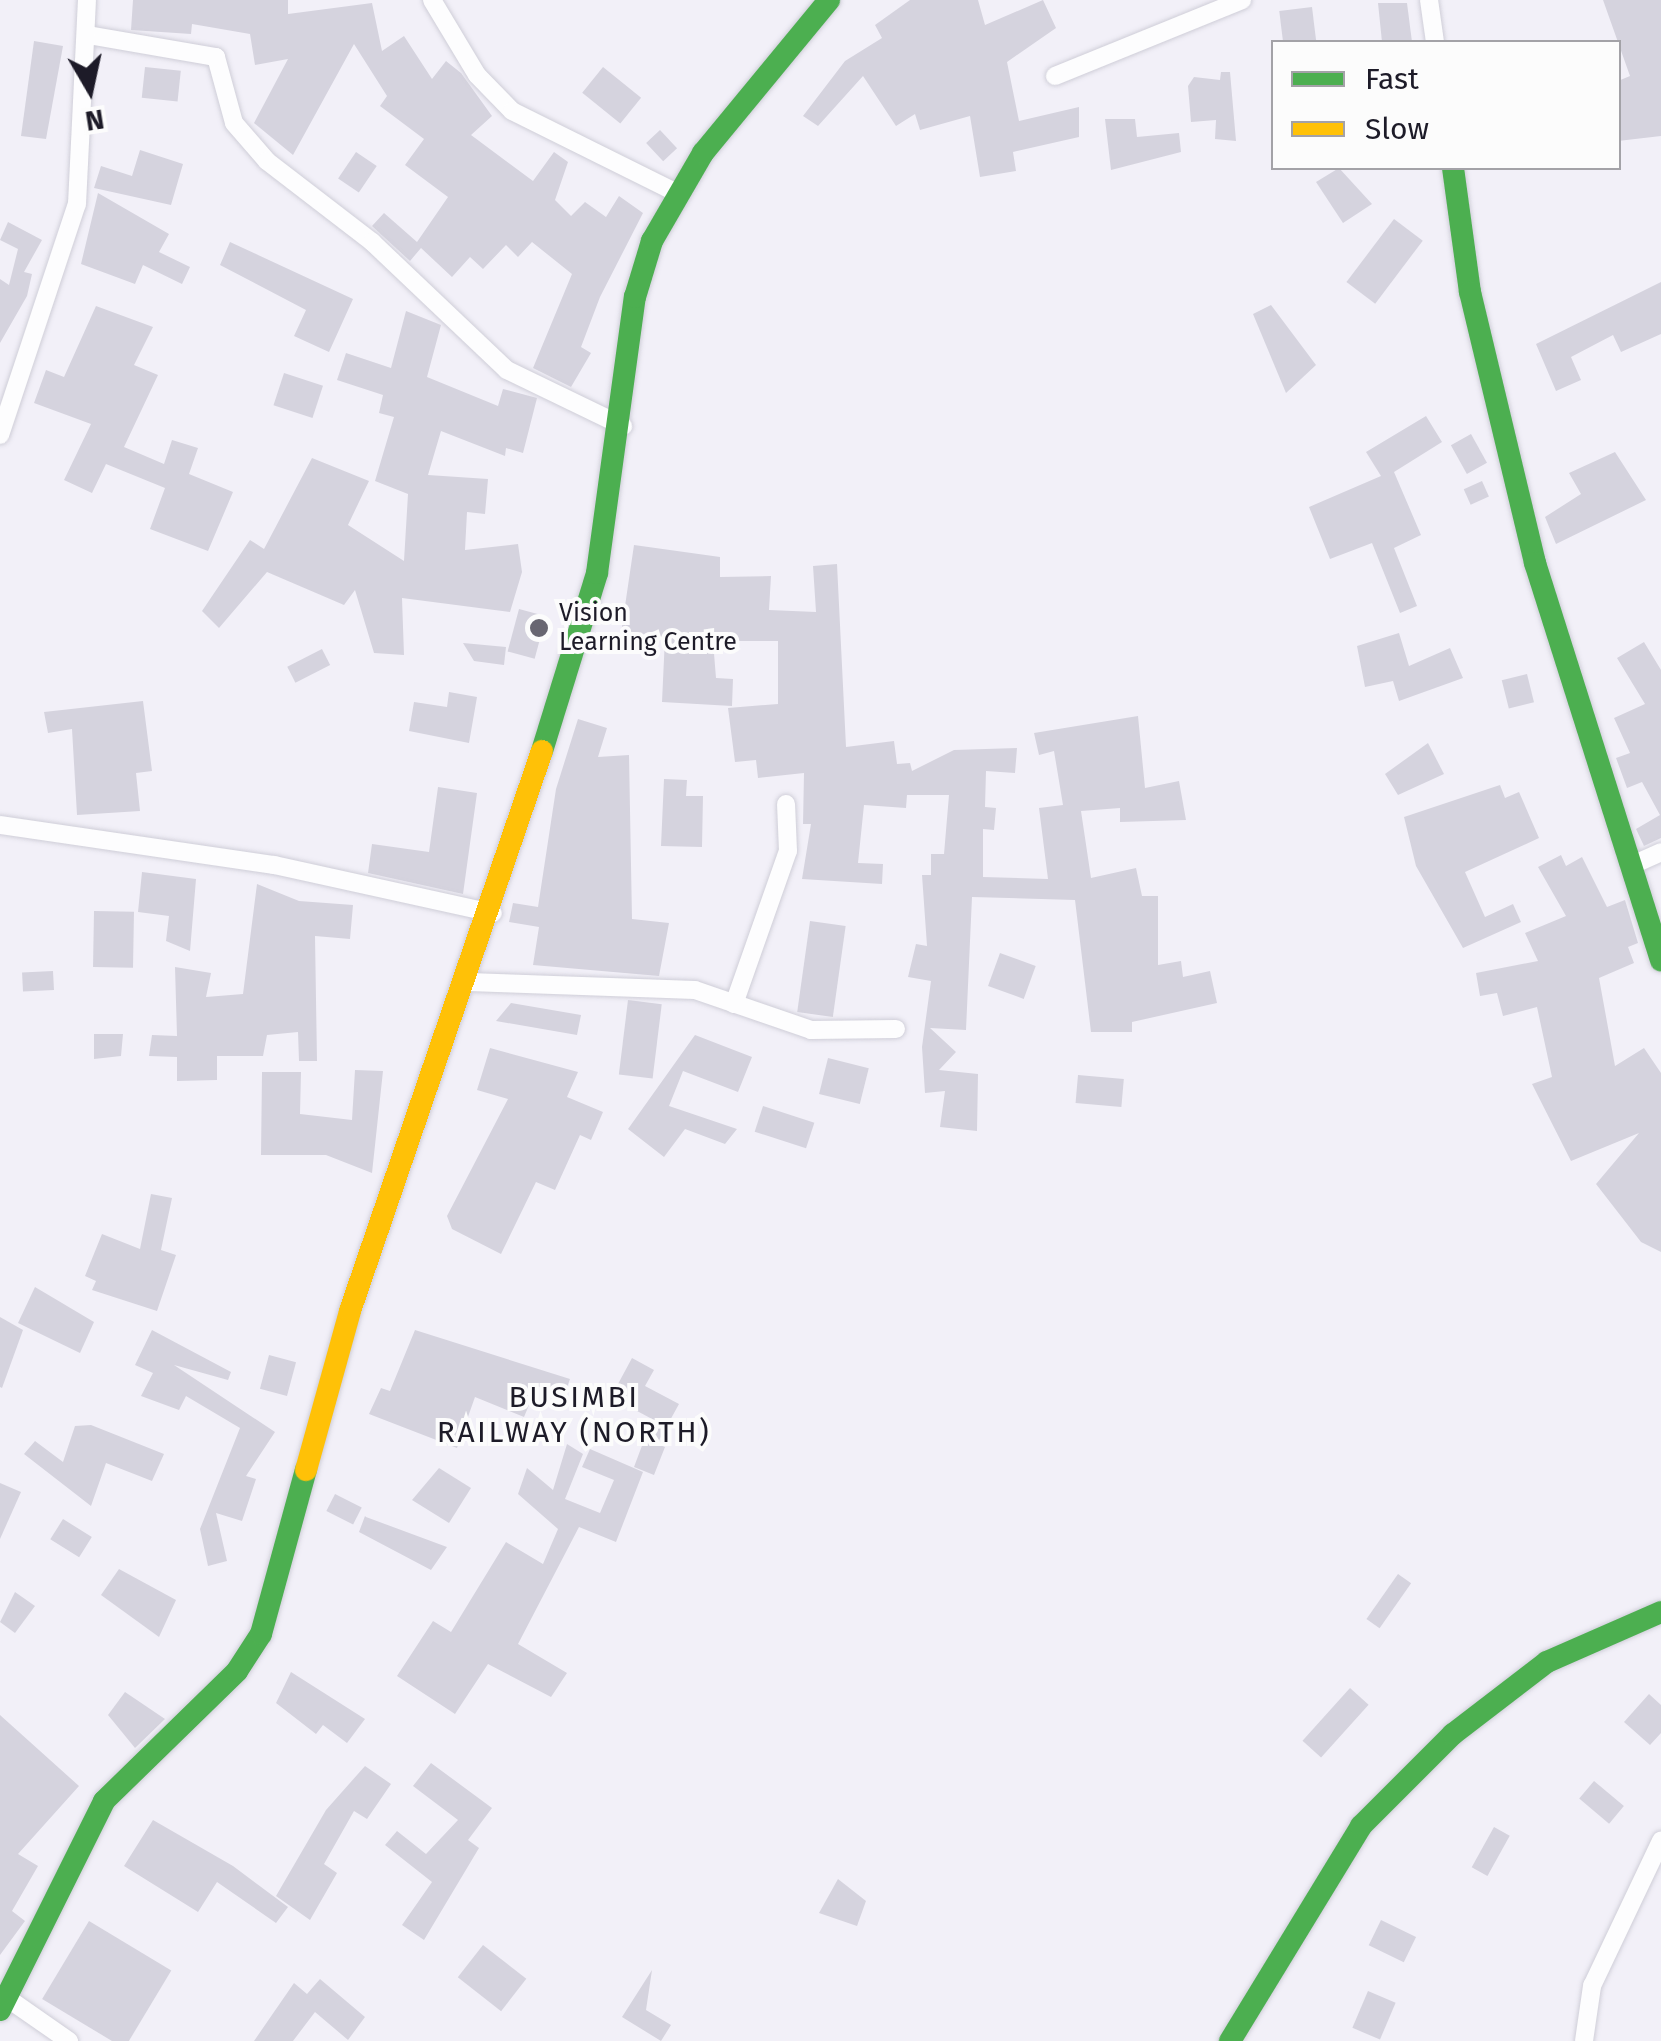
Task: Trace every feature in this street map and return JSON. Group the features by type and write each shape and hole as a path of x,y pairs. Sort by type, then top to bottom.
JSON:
{"street":[{"path":"0,435 77,204 87,0"},
{"path":"432,0 478,75 512,111 678,194"},
{"path":"69,2041 5,2005 104,1802 237,1671 261,1634 350,1310 493,913 597,573 623,426 635,296 678,194 829,0"},
{"path":"1055,76 1242,0"},
{"path":"1430,0 1436,40"},
{"path":"88,35 216,56 234,123 267,162 385,254 507,370 623,426"},
{"path":"1453,170 1470,292 1535,564 1661,961"},
{"path":"734,1004 788,851 786,804"},
{"path":"0,825 274,866 493,913"},
{"path":"1630,866 1661,852"},
{"path":"469,982 695,990 810,1030 896,1029"},
{"path":"1230,2041 1361,1826 1453,1734 1547,1662 1661,1612"},
{"path":"1584,2041 1592,1986 1661,1842"}],"building":[{"path":"133,0 288,0 288,14 372,3 382,51 404,36 432,79 446,61 461,73 492,116 471,135 533,181 554,152 568,162 555,200 571,216 585,202 606,217 619,196 643,213 600,297 581,347 591,353 571,387 533,368 572,274 532,242 518,257 506,245 483,269 470,257 452,277 421,248 410,261 372,226 384,213 417,242 448,197 405,165 424,139 380,106 387,96 354,44 293,155 254,123 288,59 255,65 250,34 192,24 191,34 131,30"},
{"path":"910,0 978,0 985,25 1043,0 1056,28 1007,62 1019,121 1079,107 1079,137 1013,152 1016,171 980,177 970,116 920,130 915,114 896,126 863,76 818,126 803,116 845,61 882,38 875,25"},
{"path":"1603,0 1661,0 1661,136 1621,141 1621,80 1630,76 1621,40 1617,40"},
{"path":"1378,3 1407,3 1412,40 1382,40"},
{"path":"1312,7 1316,40 1283,40 1279,11"},
{"path":"34,41 63,46 46,139 21,136"},
{"path":"145,67 181,71 178,102 142,98"},
{"path":"603,67 641,98 620,123 582,93"},
{"path":"1221,72 1230,72 1236,141 1215,139 1216,120 1191,122 1188,86 1194,77 1220,80"},
{"path":"1105,119 1135,119 1137,137 1179,133 1181,152 1111,170"},
{"path":"660,130 677,148 663,161 646,143"},
{"path":"140,150 183,164 171,205 94,188 101,166 132,176"},
{"path":"356,152 377,166 359,193 338,179"},
{"path":"1341,170 1372,204 1343,223 1316,182"},
{"path":"98,193 169,234 159,252 190,267 182,284 143,265 135,284 81,264"},
{"path":"1394,219 1423,241 1375,304 1346,282"},
{"path":"8,222 42,240 24,272 32,274 27,296 0,343 0,279 9,285 18,249 0,240"},
{"path":"230,242 353,299 329,352 294,336 306,310 220,265"},
{"path":"1661,282 1661,334 1621,352 1613,335 1571,357 1581,380 1556,391 1536,344"},
{"path":"1271,305 1316,365 1286,393 1253,314"},
{"path":"96,306 153,327 134,365 158,375 124,447 164,464 172,440 198,448 189,474 233,492 208,551 150,529 165,488 106,464 92,493 64,480 91,424 34,403 46,370 64,377"},
{"path":"406,311 441,325 427,377 498,406 503,389 537,398 523,453 506,448 505,456 441,431 428,475 488,479 485,514 467,512 465,550 518,544 522,572 510,612 402,598 404,655 374,653 355,590 344,605 267,572 219,628 202,611 250,540 264,549 312,458 369,481 348,525 404,561 408,494 375,481 394,417 379,413 383,395 337,380 346,353 391,368"},
{"path":"284,373 323,386 312,418 273,405"},
{"path":"1426,416 1442,442 1394,472 1421,535 1394,548 1417,606 1400,613 1372,543 1330,559 1309,507 1381,476 1366,452"},
{"path":"1471,434 1487,463 1467,474 1451,445"},
{"path":"1615,452 1646,500 1556,544 1545,517 1581,494 1569,473"},
{"path":"1482,481 1489,497 1471,505 1464,489"},
{"path":"634,545 720,557 720,577 771,576 769,610 816,612 813,566 837,564 846,747 894,741 897,764 910,763 912,771 954,750 1017,748 1015,773 986,771 985,807 996,808 994,830 983,829 983,877 1048,879 1039,808 1063,805 1054,751 1039,755 1034,733 1138,716 1145,788 1179,781 1186,820 1120,822 1120,808 1081,811 1091,878 1136,868 1142,896 1158,896 1158,965 1181,961 1183,977 1210,971 1217,1003 1132,1022 1132,1032 1091,1032 1075,900 972,897 966,1030 930,1028 956,1052 939,1070 978,1074 977,1131 940,1127 945,1091 925,1093 922,1047 931,981 908,977 916,944 927,946 922,875 931,875 931,854 944,854 949,795 907,795 906,808 864,805 858,863 883,864 882,884 802,879 811,824 803,824 804,773 758,778 756,760 735,762 728,708 778,704 778,641 713,641 716,678 733,679 732,706 662,702 665,637 621,633"},
{"path":"519,609 546,616 535,659 508,652"},
{"path":"1399,633 1409,666 1450,648 1463,678 1399,701 1393,681 1365,687 1357,646"},
{"path":"1644,642 1661,670 1661,838 1644,846 1636,829 1660,815 1642,782 1627,788 1616,758 1630,753 1614,718 1645,704 1617,658"},
{"path":"463,643 506,647 504,665 474,661"},
{"path":"322,649 330,665 295,683 287,667"},
{"path":"1527,674 1534,702 1509,708 1502,680"},
{"path":"449,692 477,697 469,743 409,731 414,702 447,707"},
{"path":"143,701 152,771 136,773 140,811 77,815 72,729 48,733 44,712"},
{"path":"578,719 607,728 598,757 629,755 632,919 669,923 659,976 533,965 539,927 509,922 513,903 538,907 556,789"},
{"path":"1428,743 1444,774 1398,795 1385,774"},
{"path":"664,779 687,780 686,796 703,796 702,847 661,846"},
{"path":"1500,785 1505,798 1519,792 1539,838 1465,872 1485,917 1513,904 1521,922 1463,948 1416,866 1404,817"},
{"path":"438,787 477,793 463,894 368,873 372,844 429,852"},
{"path":"1561,855 1566,866 1582,857 1607,907 1625,900 1638,943 1628,947 1634,963 1599,978 1615,1066 1644,1048 1661,1073 1661,1252 1641,1242 1596,1184 1639,1133 1571,1161 1532,1084 1552,1077 1537,1007 1503,1016 1497,993 1480,996 1476,973 1538,961 1525,933 1566,916 1538,867"},
{"path":"142,872 196,879 190,951 166,941 169,916 138,912"},
{"path":"257,884 299,901 353,905 350,939 315,936 317,1061 299,1061 298,1032 267,1035 263,1056 217,1056 217,1080 177,1081 177,1057 149,1056 152,1035 177,1036 175,967 211,973 206,997 243,994"},
{"path":"94,911 134,912 133,968 93,967"},
{"path":"810,921 846,926 833,1017 797,1012"},
{"path":"1000,953 1036,966 1024,999 988,986"},
{"path":"53,971 54,990 23,992 22,973"},
{"path":"628,1000 662,1004 653,1079 619,1074"},
{"path":"511,1003 581,1015 577,1035 496,1021"},
{"path":"94,1034 123,1034 121,1056 94,1059"},
{"path":"695,1035 752,1057 738,1092 683,1071 669,1106 737,1129 725,1144 685,1129 664,1157 628,1129"},
{"path":"490,1048 578,1072 567,1097 603,1112 591,1140 580,1135 555,1190 536,1182 501,1254 452,1229 447,1216 508,1099 477,1090"},
{"path":"828,1058 869,1068 860,1104 819,1094"},
{"path":"355,1070 383,1071 372,1173 326,1155 261,1155 262,1072 301,1072 300,1114 352,1120"},
{"path":"1078,1075 1124,1079 1121,1107 1076,1103"},
{"path":"763,1106 814,1123 806,1148 755,1132"},
{"path":"151,1194 172,1198 161,1250 176,1255 157,1311 92,1290 96,1281 85,1276 102,1234 140,1249"},
{"path":"35,1287 94,1322 80,1353 18,1323"},
{"path":"0,1317 23,1330 2,1388 0,1387"},
{"path":"152,1330 231,1372 228,1380 174,1365 275,1432 246,1476 256,1479 242,1521 216,1513 227,1561 208,1566 200,1529 240,1428 186,1396 179,1410 141,1396 153,1373 135,1365"},
{"path":"415,1330 570,1379 564,1396 537,1386 524,1417 475,1397 457,1448 369,1414 381,1388 390,1391"},
{"path":"269,1355 296,1362 287,1396 260,1389"},
{"path":"632,1358 654,1370 645,1386 679,1404 657,1444 665,1447 654,1475 634,1467 652,1419 611,1397"},
{"path":"91,1425 164,1454 152,1481 106,1463 91,1506 24,1454 35,1441 63,1462 75,1426"},
{"path":"567,1444 583,1454 565,1499 600,1513 614,1480 582,1467 590,1449 643,1472 616,1542 579,1527 518,1644 567,1673 551,1697 488,1664 455,1714 397,1676 433,1621 451,1632 506,1542 543,1564 558,1529 518,1494 527,1468 553,1490"},
{"path":"439,1468 471,1488 449,1523 412,1500"},
{"path":"0,1483 21,1492 0,1539"},
{"path":"335,1494 362,1508 353,1525 326,1511"},
{"path":"365,1516 447,1547 431,1570 359,1532"},
{"path":"63,1519 92,1537 79,1557 50,1539"},
{"path":"119,1569 176,1600 159,1637 101,1595"},
{"path":"1398,1574 1411,1583 1380,1628 1366,1619"},
{"path":"15,1592 35,1606 15,1633 0,1622"},
{"path":"291,1672 365,1719 347,1743 323,1725 316,1734 276,1703"},
{"path":"1350,1688 1369,1705 1321,1757 1302,1741"},
{"path":"125,1692 165,1719 135,1748 108,1715"},
{"path":"1649,1694 1661,1705 1661,1733 1650,1745 1624,1722"},
{"path":"0,1715 79,1786 18,1854 38,1866 12,1911 25,1921 0,1955"},
{"path":"431,1763 492,1808 468,1840 479,1848 424,1940 402,1925 432,1882 385,1845 397,1831 426,1854 458,1820 413,1786"},
{"path":"365,1766 391,1784 367,1819 354,1811 324,1864 337,1873 310,1920 276,1896 326,1810"},
{"path":"1594,1781 1624,1806 1609,1824 1579,1799"},
{"path":"153,1820 233,1866 288,1907 276,1923 217,1882 198,1912 124,1866"},
{"path":"1494,1827 1510,1836 1487,1876 1472,1867"},
{"path":"838,1879 866,1901 857,1926 819,1913"},
{"path":"1381,1920 1416,1937 1404,1962 1369,1945"},
{"path":"89,1921 171,1970 129,2041 112,2041 42,1999"},
{"path":"483,1945 526,1979 501,2011 458,1977"},
{"path":"652,1970 646,2010 671,2025 661,2041 622,2017"},
{"path":"320,1979 365,2017 348,2040 315,2012 293,2041 254,2041 294,1983 307,1994"},
{"path":"1368,1991 1396,2003 1380,2040 1352,2028"}],"traffic: fast":[{"path":"542,751 597,573 635,297 652,241 703,153 829,0"},
{"path":"1453,170 1470,292 1535,563 1661,961"},
{"path":"0,2010 104,1801 237,1671 261,1634 306,1470"},
{"path":"1230,2041 1361,1826 1453,1734 1547,1662 1661,1612"}],"traffic: slow":[{"path":"306,1470 350,1311 542,751"}],"place":[{"name":"Vision Learning Centre","path":"539,628"}],"district":[{"name":"BUSIMBI RAILWAY (NORTH)","path":"574,1414"}]}
